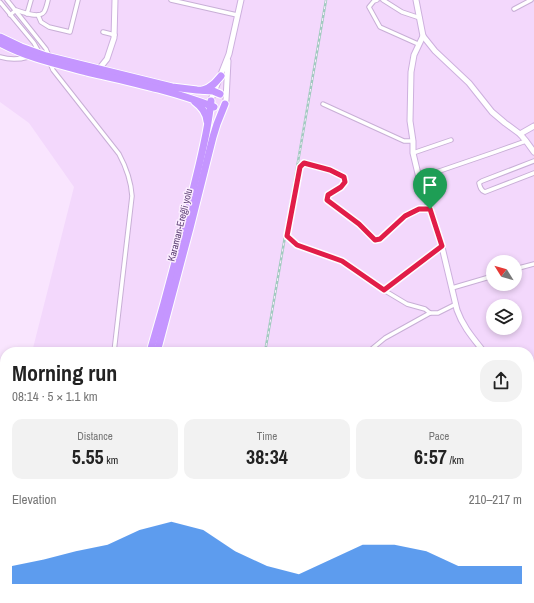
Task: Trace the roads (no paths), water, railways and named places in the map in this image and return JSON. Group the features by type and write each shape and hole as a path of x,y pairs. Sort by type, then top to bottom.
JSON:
{"highway":[{"path":"0,37 21,47 39,53 49,60 184,96 214,99 224,96 226,102 220,108 214,99 197,90"},
{"path":"0,43 12,50 31,57 99,69 172,87 205,90 211,87 221,76"},
{"path":"184,96 205,111 208,129"},
{"name":"Karaman-Ereğli yolu","path":"151,347 185,226 214,99"},
{"name":"Karaman-Ereğli yolu","path":"158,347 213,137 226,102"}],"street":[{"path":"7,0 46,49 53,70 119,154 129,177 132,196 115,347"},
{"path":"27,14 31,0"},
{"path":"16,10 27,14 38,15 44,12 48,0"},
{"path":"38,15 41,22 49,27 70,32 78,0"},
{"path":"99,69 107,59 113,44 115,34 115,0"},
{"path":"171,0 237,15"},
{"path":"226,102 229,54 241,0"},
{"path":"377,0 374,1 369,7 380,27 418,44"},
{"path":"383,0 402,12 420,18"},
{"path":"416,0 423,36 435,51 468,83 492,112 520,134 534,152"},
{"path":"514,9 531,0"},
{"path":"0,2 34,43 39,53"},
{"path":"10,15 16,10"},
{"path":"103,32 115,34"},
{"path":"423,36 414,54 411,72 410,121 413,153 419,178 442,246 460,318 480,347"},
{"path":"214,99 229,54"},
{"path":"0,57 9,60 31,57"},
{"path":"323,104 404,141 412,141"},
{"path":"520,134 534,126"},
{"path":"413,153 451,140"},
{"path":"419,178 526,140"},
{"path":"534,161 482,181 479,183 480,188 485,192 534,173"},
{"path":"430,209 419,209 405,216 380,239 375,240 359,224 327,200 328,195 341,187 345,182 344,177 330,170 304,163 300,167 287,236 297,245 342,261 407,304 425,309 430,313"},
{"path":"384,290 442,246"},
{"path":"522,267 534,264"},
{"path":"452,288 486,278"},
{"path":"374,347 385,338 430,313 438,313 456,304"}],"railway":[{"path":"266,347 326,0"}]}
